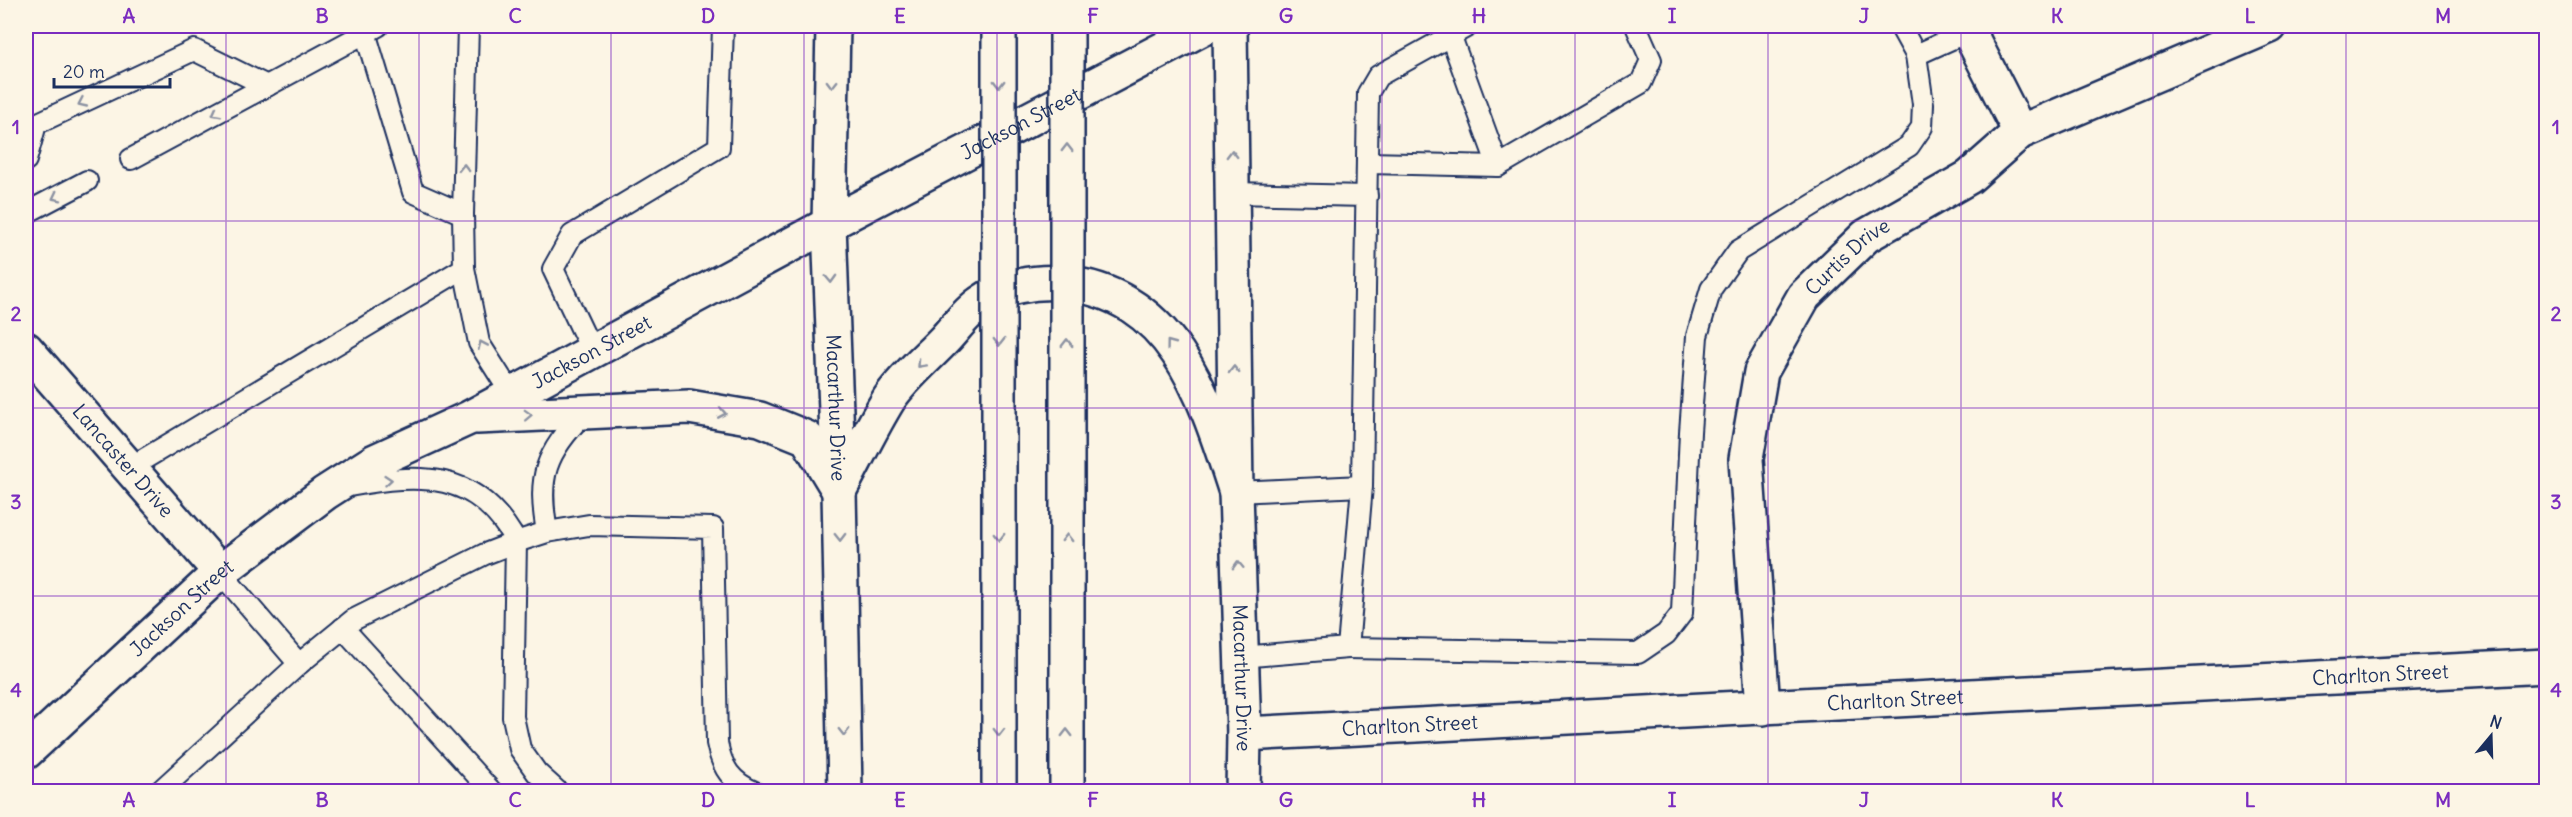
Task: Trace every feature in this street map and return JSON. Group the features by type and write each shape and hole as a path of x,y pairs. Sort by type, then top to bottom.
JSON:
{"main road":[{"name":"Macarthur Drive","path":"833,26 828,224 839,491 845,792"},
{"path":"999,26 999,792"},
{"path":"1067,26 1067,792"},
{"name":"Jackson Street","path":"26,752 220,572 331,490 375,461 469,418 828,224 1207,26"},
{"name":"Macarthur Drive","path":"1230,26 1236,492 1244,734 1243,792"},
{"name":"Curtis Drive","path":"1762,708 1746,459 1761,372 1804,296 1866,236 1969,177 2020,132 2270,26"},
{"path":"1967,28 2020,132"},
{"path":"839,491 890,397 980,303 1008,288 1050,282 1085,285 1119,299 1146,315 1189,368 1211,414 1236,492"},
{"name":"Lancaster Drive","path":"26,349 220,572"},
{"path":"469,418 690,407 760,419 807,438 839,491"},
{"name":"Charlton Street","path":"1244,734 2547,666"}],"lane":[{"path":"468,26 463,214 464,268 479,344 512,395"},
{"path":"592,351 553,269 572,235 719,147 723,26"},
{"path":"1368,163 1498,166 1641,83 1652,60 1636,26"},
{"path":"1241,657 1348,648 1638,653 1666,634 1682,614 1690,432 1697,336 1711,289 1738,251 1909,146 1922,127 1923,104 1916,55 1900,26"},
{"path":"1348,648 1362,486 1368,93 1378,76 1455,28 1498,166"},
{"path":"1916,55 1967,28"},
{"path":"131,159 372,29 413,192 463,214"},
{"path":"26,160 36,124 194,50 267,86"},
{"path":"26,213 87,181"},
{"path":"1232,193 1367,196"},
{"path":"129,468 464,268"},
{"path":"547,532 542,484 548,464 556,446 584,413"},
{"path":"331,490 381,480 414,478 453,483 488,503 506,524 516,542 513,717 520,749 537,773 558,792"},
{"path":"1236,492 1362,486"},
{"path":"159,792 299,664 354,620 485,554 547,532 589,525 713,528 717,743 720,760 728,774 742,786 755,792"},
{"path":"220,572 299,664"},
{"path":"343,628 492,792"}]}
